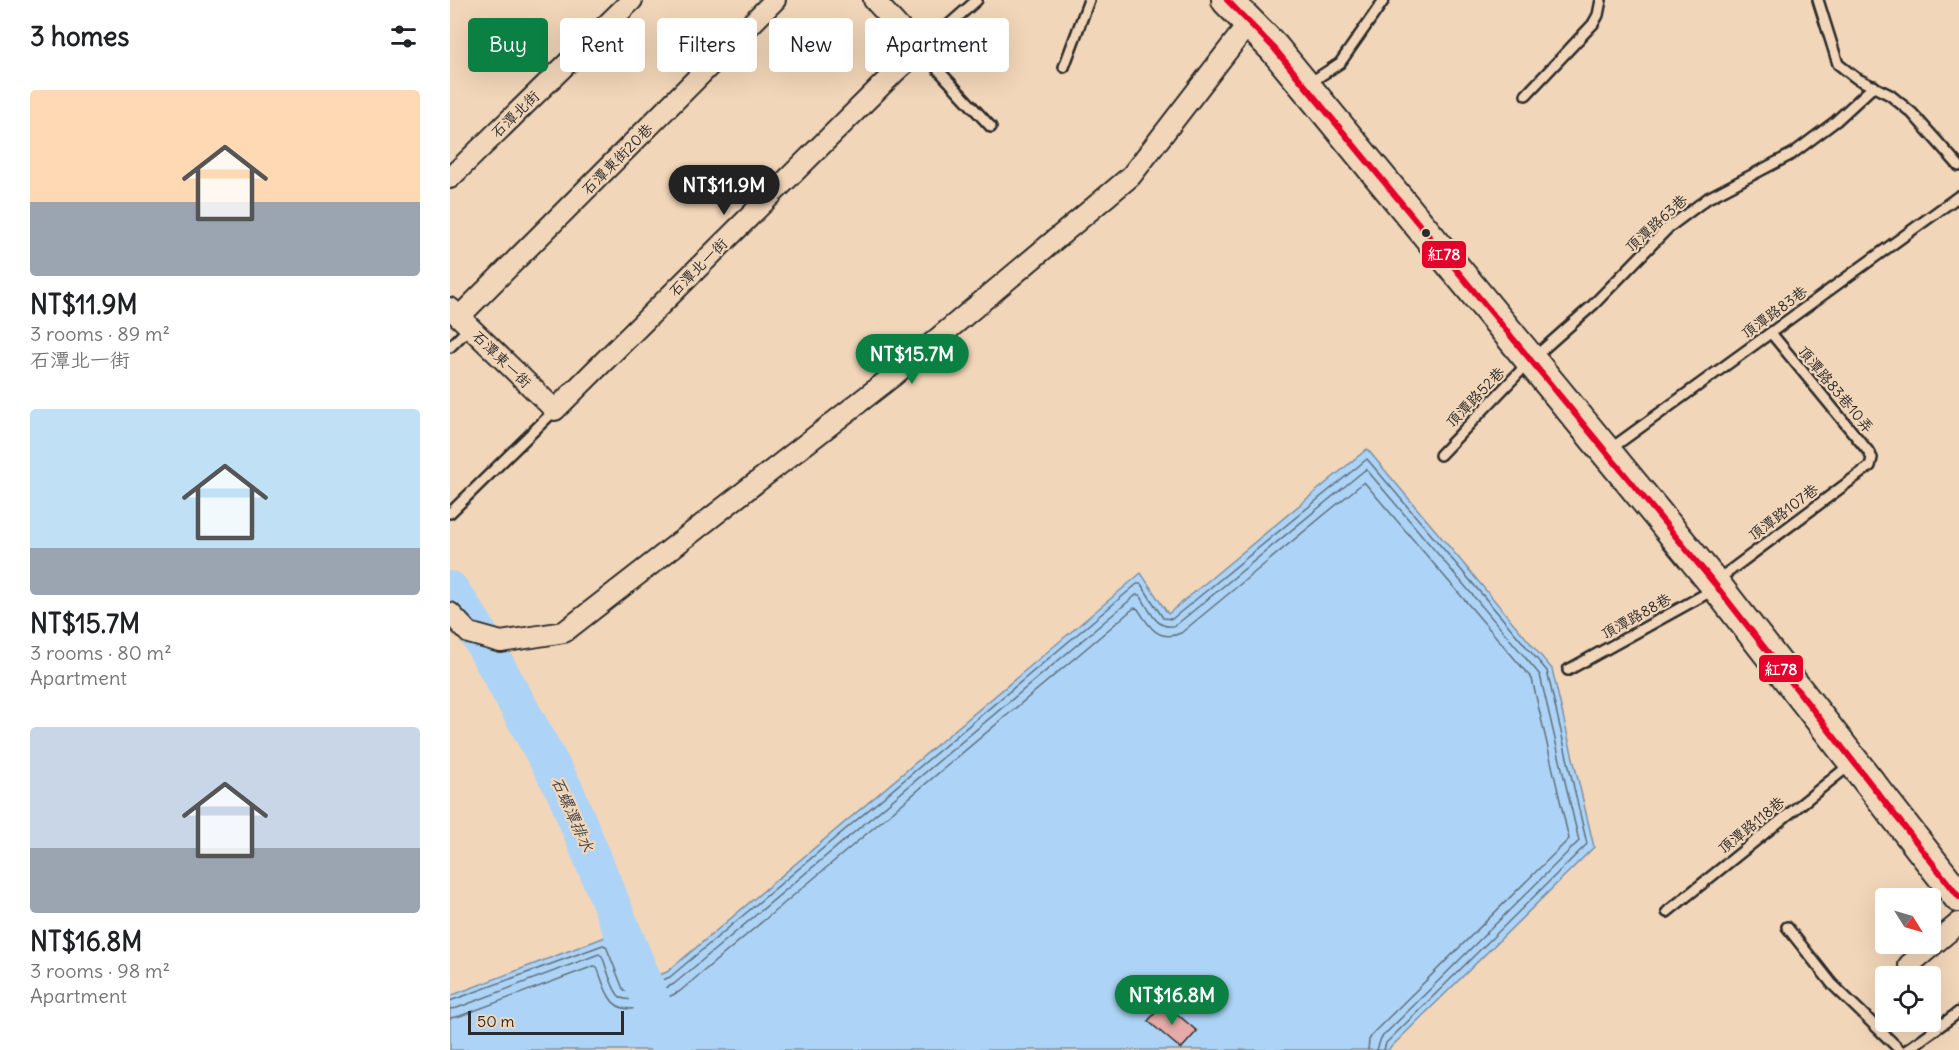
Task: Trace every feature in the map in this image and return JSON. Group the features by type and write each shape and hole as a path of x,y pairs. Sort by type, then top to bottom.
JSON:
{"main road":[{"path":"1227,0 1274,48 1306,86 1716,585 1959,897"}],"street":[{"name":"石潭北街","path":"450,178 632,0"},
{"name":"石潭東街20巷","path":"459,318 775,0"},
{"path":"874,0 891,18"},
{"path":"450,614 469,633 501,642 564,632 894,376 1131,176 1249,23"},
{"name":"石潭北一街","path":"555,410 898,72"},
{"name":"石潭東一街","path":"459,318 555,410"},
{"path":"1909,965 1959,923"}],"lane":[{"path":"956,18 977,0"},
{"path":"1064,67 1089,0"},
{"path":"1306,86 1340,63 1384,0"},
{"path":"1526,95 1593,24 1598,15 1600,0"},
{"path":"1818,0 1838,64 1856,78 1890,95 1912,113 1959,166"},
{"path":"940,72 991,127"},
{"name":"頂潭路63巷","path":"1531,360 1593,305 1668,228 1690,210 1708,198 1792,154 1836,121 1874,86"},
{"name":"頂潭路83巷","path":"1607,452 1959,195"},
{"path":"450,347 459,318"},
{"name":"頂潭路83巷10弄","path":"1771,333 1868,451 1872,458 1870,466"},
{"name":"頂潭路52巷","path":"1440,455 1531,360"},
{"path":"450,513 555,410"},
{"name":"頂潭路107巷","path":"1716,585 1870,466"},
{"name":"頂潭路88巷","path":"1568,670 1716,585"},
{"name":"頂潭路118巷","path":"1667,912 1853,762"},
{"path":"1787,927 1832,984 1900,1050"},
{"path":"1907,1050 1959,1012"}],"water":[{"path":"1367,449 1552,669 1594,847 1388,1050 450,1050 450,996 608,936 629,987 667,972 1141,573 1168,614"}],"building":[{"path":"1164,1003 1197,1031 1181,1049 1148,1021"}],"waterway":[{"name":"石螺潭排水","path":"450,590 472,622 565,791 671,1050"}],"transit line":[{"name":"紅78","path":"1227,0 1274,48 1714,583 1959,897"}]}
